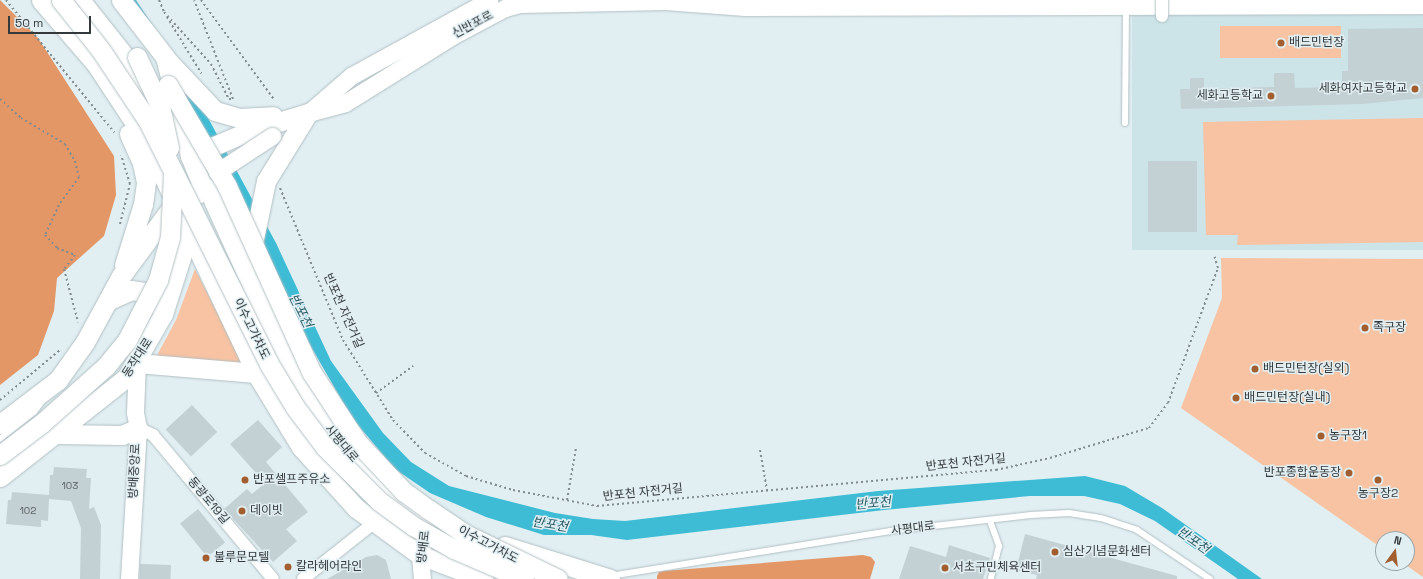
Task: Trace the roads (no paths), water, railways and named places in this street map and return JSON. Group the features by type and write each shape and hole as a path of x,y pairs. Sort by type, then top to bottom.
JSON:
{"main road":[{"path":"41,0 96,64 146,140 256,373 301,447 356,508 421,551 475,578"},
{"name":"이수고가차도","path":"61,0 100,49 148,121 269,364 295,407 325,447 374,496 412,526 454,549 524,579"},
{"path":"80,0 127,59 196,153"},
{"name":"동작대로","path":"0,455 42,423 106,366 127,340 158,280 170,237 174,182 160,106 137,57 93,0"},
{"name":"이수고가차도","path":"106,0 168,85 227,186 312,373 358,443 403,491 428,509 465,534 558,579"},
{"path":"121,0 165,57 214,111 239,118 308,113"},
{"name":"신반포로","path":"205,187 216,172 308,113 351,76 489,0"},
{"name":"신반포로","path":"308,113 345,103 454,35 505,8 526,2 667,0 745,7 1126,3 1423,5"},
{"path":"121,276 176,201 205,187 196,153 165,57"},
{"path":"0,424 58,380 85,342 121,276 143,204 146,182 142,162 96,64"},
{"path":"196,153 227,140 308,113"},
{"path":"249,276 254,236 273,184 308,113"},
{"name":"동작대로","path":"0,477 110,393 126,378 137,363 163,314 205,187"},
{"name":"사평대로","path":"205,187 230,234 289,368 314,410 346,453 392,496 429,515 531,555 606,578"},
{"path":"109,300 131,290 146,292 156,299 163,314"},
{"path":"137,363 256,373"},
{"name":"방배중앙로","path":"129,579 138,428 135,412 137,363"},
{"path":"58,434 122,435 138,428"},
{"name":"방배로","path":"422,579 421,551 429,515"},
{"path":"421,551 448,544 531,555"},
{"path":"493,579 484,571 487,557 507,552"}],"street":[{"path":"1162,0 1162,16"},
{"name":"동광로19길","path":"138,428 153,435 273,579"},
{"path":"303,579 375,522"}],"lane":[{"path":"936,0 954,4"},
{"path":"1125,123 1126,3"},
{"path":"0,439 34,412 58,380"},
{"name":"사평대로","path":"606,578 898,530 1069,513 1100,518 1137,530 1210,579"},
{"path":"990,521 999,546 991,579"}],"water":[{"name":"반포천","path":"120,0 136,0 182,70 276,243 331,361 383,433 411,462 449,486 555,513 593,519 625,521 878,491 1085,476 1125,486 1162,508 1262,579 1238,579 1155,521 1120,504 1084,496 1030,496 884,510 627,540 591,535 544,535 486,517 430,493 395,469 352,418 306,338 170,81"}],"place":[{"name":"배드민턴장","path":"1281,43"},
{"name":"세화여자고등학교","path":"1415,89"},
{"name":"세화고등학교","path":"1271,96"},
{"name":"족구장","path":"1365,328"},
{"name":"배드민턴장(실외)","path":"1255,369"},
{"name":"배드민턴장(실내)","path":"1236,398"},
{"name":"농구장1","path":"1321,436"},
{"name":"반포종합운동장","path":"1349,473"},
{"name":"반포셀프주유소","path":"245,480"},
{"name":"농구장2","path":"1378,480"},
{"name":"데이빗","path":"242,511"},
{"name":"심산기념문화센터","path":"1055,552"},
{"name":"불루문모텔","path":"206,558"},
{"name":"칼라헤어라인","path":"288,567"},
{"name":"서초구민체육센터","path":"945,568"}]}
